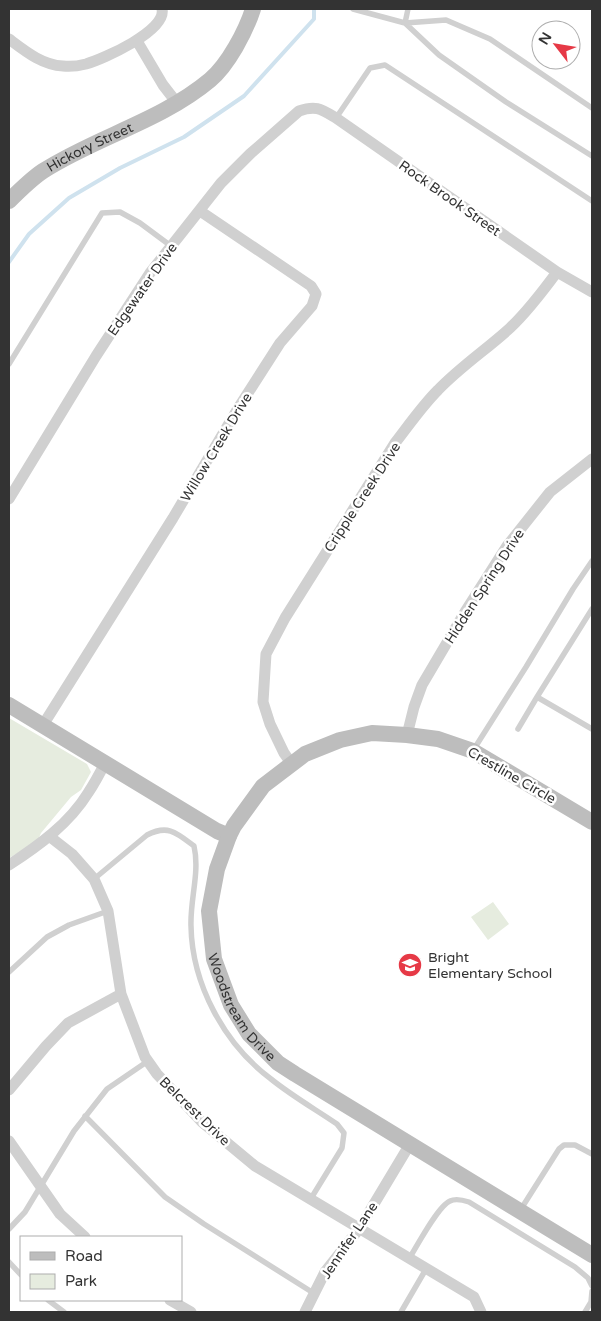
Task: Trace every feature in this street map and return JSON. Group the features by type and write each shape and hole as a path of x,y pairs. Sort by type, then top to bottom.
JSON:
{"street":[{"path":"9,39 40,60 52,65 64,67 88,64 138,41 160,21 162,9"},
{"name":"Hickory Street","path":"11,194 42,172 82,149 177,103 211,79 234,49 247,26 253,9"},
{"path":"138,41 163,85 177,103"},
{"name":"Rock Brook Street","path":"308,108 320,108 336,118 557,272 592,292"},
{"name":"Edgewater Drive","path":"9,499 96,356 150,273 221,183 298,111 308,108"},
{"name":"Willow Creek Drive","path":"44,725 242,403 280,343 312,306 316,294 311,286 200,212"},
{"name":"Cripple Creek Drive","path":"291,763 270,724 263,702 266,654 284,618 395,443 414,418 444,384 475,356 511,328 533,304 557,272"},
{"name":"Hidden Spring Drive","path":"408,735 414,707 422,685 464,612 507,546 550,492 592,459"},
{"path":"9,705 217,831 229,836"},
{"name":"Crestline Circle","path":"229,836 263,786 291,763 305,754 340,740 372,733 438,739 473,751 592,822"},
{"path":"9,865 36,848 68,818 87,795 106,763"},
{"name":"Belcrest Drive","path":"49,836 72,854 94,879 108,911 121,994 134,1031 148,1062 157,1074 202,1122 255,1166 359,1230 474,1297 481,1312"},
{"name":"Woodstream Drive","path":"229,836 217,868 209,911 214,959 231,1005 249,1034 278,1062 592,1255"},
{"path":"9,1090 40,1052 68,1024 121,994"},
{"path":"9,1141 60,1214 84,1236"},
{"name":"Jennifer Lane","path":"305,1312 325,1272 359,1230 410,1144"},
{"path":"172,1301 191,1312"}],"lane":[{"path":"353,9 405,23 446,20 490,39 592,108"},
{"path":"405,23 408,9"},
{"path":"405,23 439,56 506,102 592,156"},
{"path":"336,118 370,68 385,65 592,202"},
{"path":"9,364 102,213 120,212 140,223 171,246"},
{"path":"473,751 573,588 592,561"},
{"path":"518,729 592,608"},
{"path":"537,697 592,730"},
{"path":"94,879 147,835 157,830 172,831 194,846 197,859 191,925 194,958 205,992 230,1038 252,1063 271,1080 337,1124 344,1133 342,1148 310,1200"},
{"path":"9,972 46,937 69,925 108,911"},
{"path":"9,1230 25,1212 85,1116 107,1089 148,1062"},
{"path":"85,1116 165,1197 314,1294"},
{"path":"520,1211 559,1149 564,1145 575,1145 592,1154"},
{"path":"409,1259 441,1208 449,1201 459,1199 469,1202 576,1267 588,1278 592,1286"},
{"path":"9,1262 20,1274"},
{"path":"401,1312 426,1269"},
{"path":"584,1312 591,1302 592,1291"},
{"path":"49,1301 64,1312"}],"green space":[{"path":"9,718 87,764 91,772 81,790 71,797 41,833 37,842 9,858"},
{"path":"493,902 509,924 488,940 471,917"}],"waterway":[{"path":"9,262 29,234 69,198 120,168 184,137 244,96 314,19 314,9"}],"place":[{"name":"Bright Elementary School","path":"410,965"}]}
